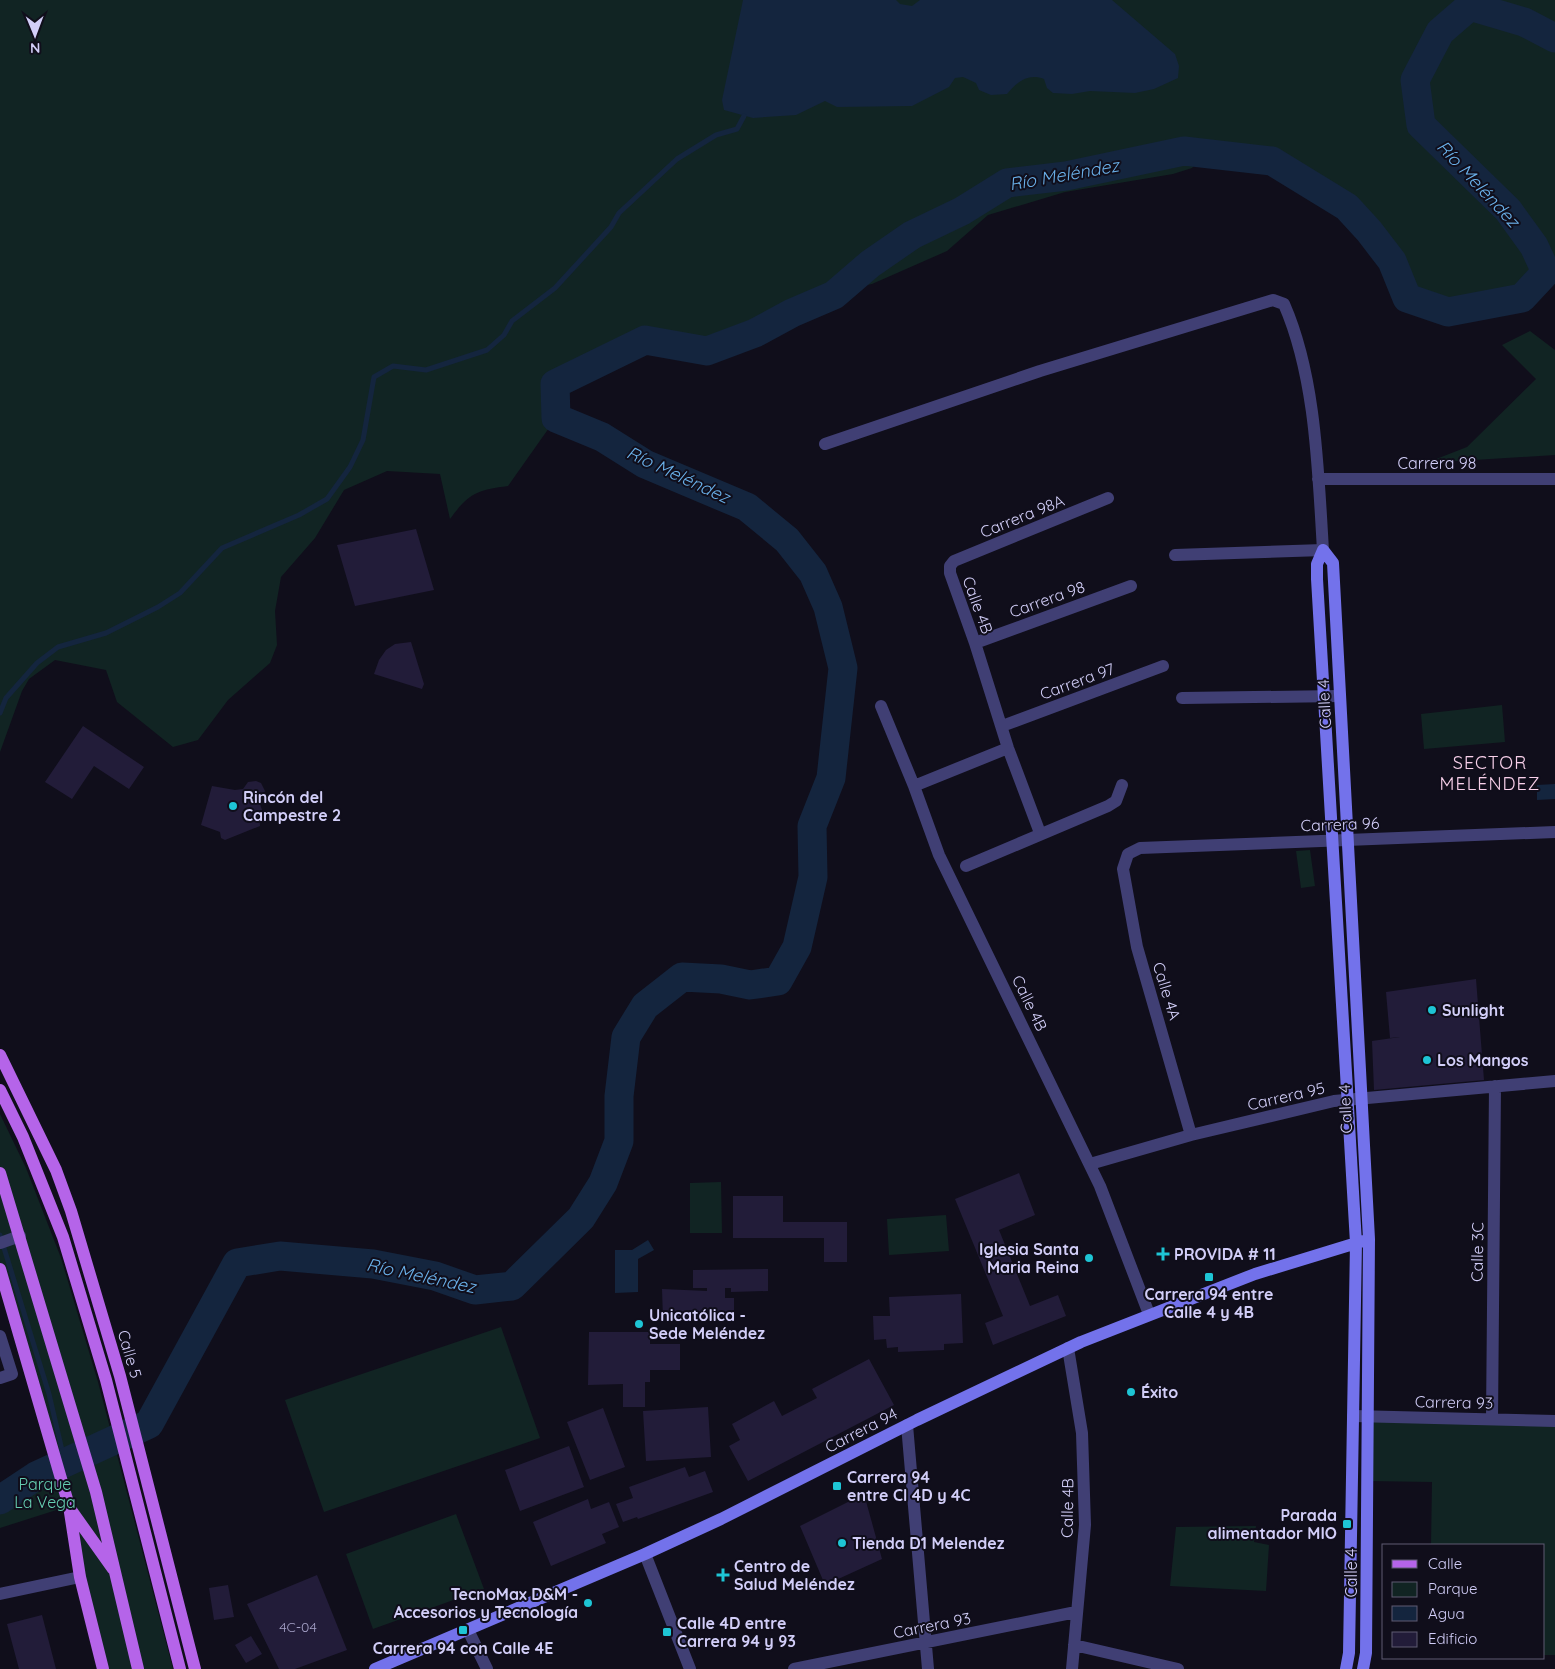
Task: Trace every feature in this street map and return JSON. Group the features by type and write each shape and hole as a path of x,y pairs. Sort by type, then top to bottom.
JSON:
{"main road":[{"name":"Calle 5","path":"2,1057 56,1170 71,1211 120,1376 195,1669"},
{"path":"0,1090 23,1137 63,1237 106,1380 180,1669"},
{"path":"0,1173 96,1492 138,1669"},
{"path":"0,1269 68,1503 80,1577 103,1669"},
{"path":"68,1503 116,1573"},
{"path":"191,1650 204,1669"}],"street":[{"name":"Calle 4","path":"825,444 1049,368 1274,300 1284,304 1307,381 1318,479 1323,550 1317,564 1323,696 1356,1244 1349,1652 1346,1669"},
{"name":"Carrera 98","path":"1318,479 1555,479"},
{"name":"Carrera 98A","path":"950,566 954,561 1108,498"},
{"name":"Calle 4","path":"1323,550 1333,563 1369,1239 1366,1653 1363,1669"},
{"path":"1175,555 1323,550"},
{"name":"Calle 4B","path":"950,566 950,573 975,643 1008,748 1040,834"},
{"name":"Carrera 98","path":"975,643 1131,586"},
{"name":"Carrera 97","path":"1002,726 1163,666"},
{"path":"1182,698 1340,696"},
{"name":"Calle 4B","path":"881,706 914,786 938,855 1090,1164 1149,1314"},
{"path":"914,786 1008,748"},
{"path":"966,866 1108,806 1116,801 1122,785"},
{"name":"Carrera 96","path":"1128,854 1140,848 1555,832"},
{"name":"Calle 4A","path":"1128,854 1123,869 1137,947 1191,1135"},
{"name":"Carrera 95","path":"1090,1164 1191,1135 1346,1100 1555,1082"},
{"name":"Calle 3C","path":"1492,1419 1495,1086"},
{"path":"0,1243 20,1236"},
{"name":"Carrera 94","path":"376,1669 722,1519 907,1425 1068,1348 1149,1314 1255,1274 1369,1239"},
{"path":"0,1336 6,1376"},
{"name":"Calle 4B","path":"1068,1348 1082,1433 1085,1525 1072,1669"},
{"name":"Carrera 93","path":"1353,1416 1555,1421"},
{"path":"907,1425 928,1669"},
{"path":"645,1554 690,1669"},
{"path":"0,1594 80,1577"},
{"name":"Carrera 93","path":"794,1669 1076,1612"},
{"path":"468,1630 487,1669"},
{"path":"1074,1645 1178,1669"}],"green space":[{"path":"0,0 1555,0 1555,278 1546,272 1522,298 1448,312 1407,298 1392,261 1369,231 1347,207 1272,161 1205,153 1192,168 1173,174 1065,192 988,215 947,251 872,284 840,290 834,295 792,313 755,333 707,351 645,340 556,384 556,418 508,486 474,494 463,503 450,519 440,474 387,471 344,490 315,538 281,577 275,611 277,645 270,663 228,700 198,740 173,747 117,702 106,670 55,660 29,679 22,691 0,752"},
{"path":"1530,331 1555,350 1555,455 1426,463 1467,447 1536,379 1502,345"},
{"path":"1502,705 1505,742 1424,749 1421,714"},
{"path":"1310,850 1315,886 1301,888 1296,851"},
{"name":"Parque La Vega","path":"0,1114 26,1168 61,1258 98,1382 173,1669 103,1669 69,1506 0,1528 0,1500 36,1476 57,1466 0,1269"},
{"path":"721,1182 722,1233 690,1233 690,1183"},
{"path":"946,1215 949,1251 889,1255 887,1219"},
{"path":"501,1327 540,1438 324,1512 285,1400"},
{"path":"1368,1416 1555,1421 1555,1655 1545,1655 1545,1544 1431,1544 1432,1482 1368,1481"},
{"path":"456,1514 484,1589 373,1629 346,1554"},
{"path":"1256,1526 1254,1542 1269,1545 1266,1591 1170,1586 1176,1527"}],"water":[{"path":"743,0 896,0 900,4 912,6 920,0 1112,0 1175,54 1179,66 1178,78 1154,89 1135,93 1090,91 1072,94 1053,93 1047,88 1044,79 1033,77 1019,82 1007,94 991,95 979,90 976,83 963,77 955,78 949,87 912,106 837,107 825,101 796,115 753,118 724,110 722,100"},
{"path":"1555,784 1555,799 1537,800 1537,785"},
{"path":"648,1240 654,1250 638,1259 638,1292 615,1293 615,1250 632,1250"}],"building":[{"path":"416,529 434,590 355,606 337,545"},
{"path":"411,642 424,684 422,689 374,674 379,660 386,650 395,644"},
{"path":"83,726 144,767 129,789 94,766 72,799 45,782"},
{"name":"Rincón del Campestre 2","path":"256,781 261,783 265,791 259,801 262,810 259,811 260,826 225,840 221,838 220,832 201,825 212,786 235,790 243,789 248,782"},
{"path":"1476,979 1484,1080 1374,1090 1372,1041 1400,1037 1390,1038 1386,992"},
{"path":"1019,1173 1035,1215 999,1230 1030,1306 1058,1295 1066,1316 993,1345 985,1323 1003,1316 955,1199"},
{"path":"733,1196 783,1196 783,1222 847,1222 847,1262 824,1262 824,1238 733,1238"},
{"path":"768,1269 768,1291 731,1292 731,1288 725,1288 725,1298 734,1298 734,1318 663,1319 662,1289 707,1291 707,1288 693,1288 693,1270"},
{"path":"961,1294 963,1343 944,1344 944,1350 898,1352 898,1347 887,1348 886,1339 874,1340 873,1316 890,1316 889,1297"},
{"path":"589,1332 650,1332 650,1344 680,1344 680,1370 650,1370 650,1382 645,1382 645,1407 623,1407 623,1384 588,1385"},
{"path":"869,1359 894,1405 748,1481 729,1446 740,1440 732,1424 774,1401 782,1416 817,1398 812,1389"},
{"path":"708,1407 711,1457 646,1461 643,1411"},
{"path":"603,1408 625,1467 590,1480 567,1422"},
{"path":"569,1446 584,1487 520,1511 505,1470"},
{"path":"685,1467 689,1477 705,1471 713,1492 638,1519 637,1517 623,1522 616,1504 633,1498 629,1487"},
{"name":"Tienda D1 Melendez","path":"864,1494 882,1559 825,1585 800,1526"},
{"path":"588,1499 591,1509 609,1502 619,1527 602,1534 606,1543 551,1566 533,1522"},
{"path":"317,1575 347,1650 295,1669 279,1669 247,1604"},
{"path":"228,1585 234,1617 214,1620 209,1588"},
{"path":"42,1615 56,1669 19,1669 7,1624"},
{"path":"251,1636 262,1654 246,1663 235,1645"}],"waterway":[{"name":"Río Meléndez","path":"0,1500 36,1476 149,1424 237,1263 280,1256 373,1264 435,1276 475,1290 512,1286 581,1218 603,1183 619,1141 619,1096 626,1037 645,1006 682,977 721,979 750,985 778,981 797,947 813,877 812,826 831,778 843,668 828,607 813,573 787,540 747,507 645,464 602,437 556,418 555,384 645,340 707,351 755,333 792,313 834,295 870,264 912,235 962,211 1007,183 1066,176 1184,151 1272,161 1347,207 1369,231 1392,261 1407,298 1448,312 1522,298 1546,272 1534,246 1508,210 1421,125 1415,80 1440,32 1470,6 1524,22 1555,38"},
{"path":"0,713 6,698 37,663 58,647 106,633 158,607 180,593 222,548 299,515 327,499 350,467 363,440 374,377 393,366 426,370 487,350 504,335 512,321 555,288 611,227 619,213 677,159 716,135 737,129 744,116"},
{"path":"0,1235 49,1394 65,1463"}],"place":[{"name":"Rincón del Campestre 2","path":"233,806"},
{"name":"Sunlight","path":"1432,1010"},
{"name":"Los Mangos","path":"1427,1060"},
{"name":"PROVIDA # 11","path":"1163,1254"},
{"name":"Iglesia Santa Maria Reina","path":"1089,1258"},
{"name":"Carrera 94 entre Calle 4 y 4B","path":"1209,1277"},
{"name":"Unicatólica - Sede Meléndez","path":"639,1324"},
{"name":"Éxito","path":"1131,1392"},
{"name":"Carrera 94 entre Cl 4D y 4C","path":"837,1486"},
{"name":"Parada alimentador MIO","path":"1347,1524"},
{"name":"Tienda D1 Melendez","path":"842,1543"},
{"name":"Centro de Salud Meléndez","path":"723,1575"},
{"name":"TecnoMax D&M - Accesorios y Tecnología","path":"588,1603"},
{"name":"Carrera 94 con Calle 4E","path":"463,1630"},
{"name":"Calle 4D entre Carrera 94 y 93","path":"667,1632"}],"district":[{"name":"SECTOR MELÉNDEZ","path":"1490,773"}]}
